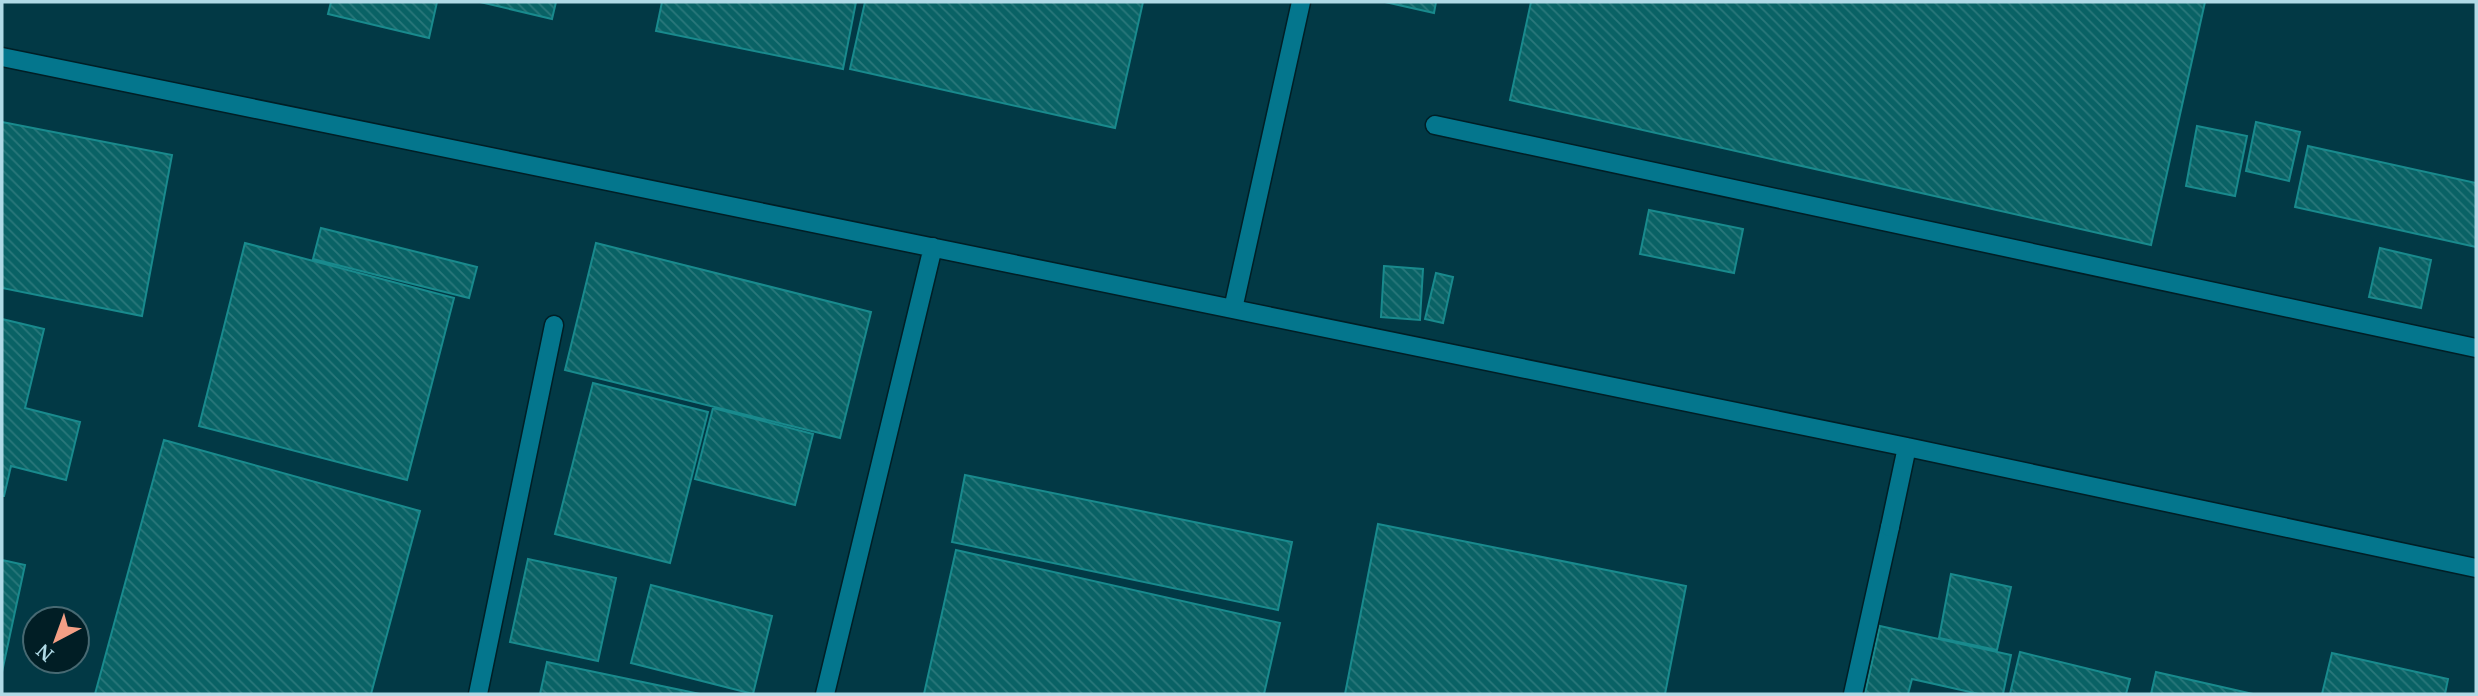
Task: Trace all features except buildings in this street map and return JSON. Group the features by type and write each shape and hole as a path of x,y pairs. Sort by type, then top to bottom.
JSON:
{"street":[{"path":"1233,309 1301,2"},
{"path":"2,57 1907,447 2476,568"},
{"path":"1435,125 2476,348"},
{"path":"825,694 933,247"},
{"path":"478,694 554,325"},
{"path":"1853,694 1907,447"}]}
